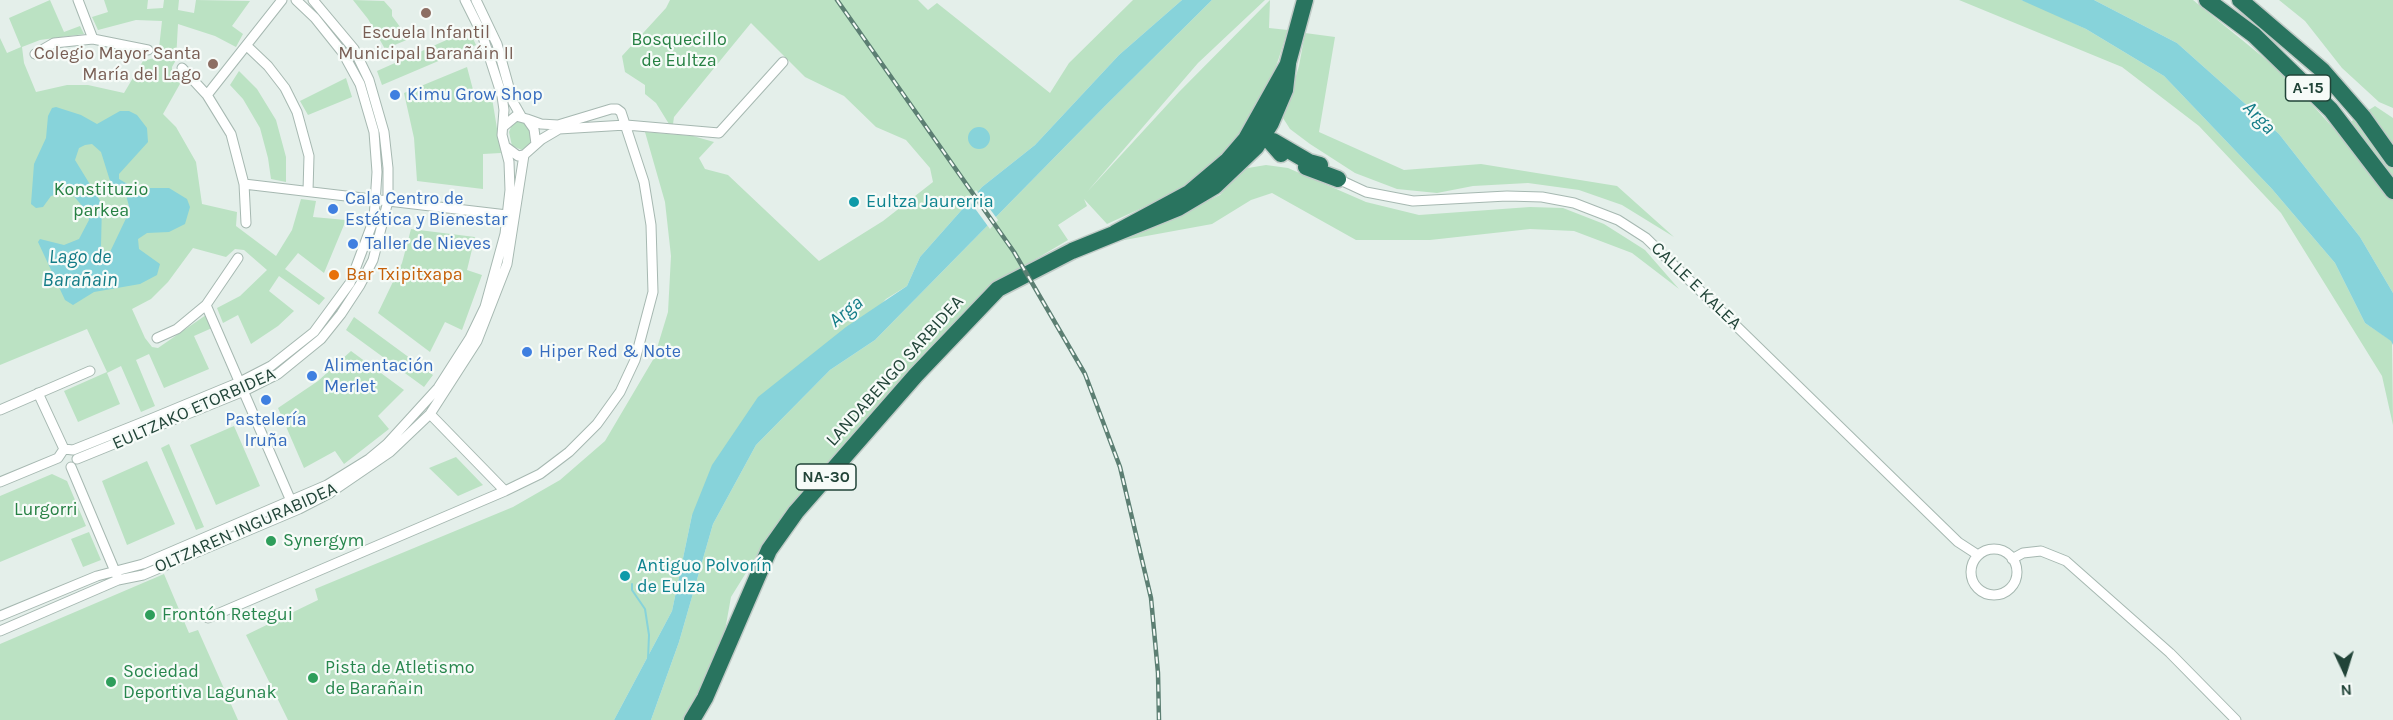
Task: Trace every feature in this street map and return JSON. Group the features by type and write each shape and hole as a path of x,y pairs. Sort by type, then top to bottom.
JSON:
{"highway":[{"path":"1115,233 1151,221 1197,198 1215,186 1244,160 1264,137 1285,90 1288,64 1305,0"},
{"name":"A-15","path":"2207,0 2254,36 2331,110 2393,191"},
{"name":"A-15","path":"2240,0 2322,70 2362,117 2393,159"},
{"path":"1288,64 1265,117 1264,137 1281,154 1316,173 1338,179"},
{"path":"1115,233 1189,193 1209,177 1246,139 1288,64"},
{"path":"1276,113 1283,136 1338,179"},
{"path":"1264,137 1309,162 1320,165"},
{"path":"1209,177 1220,173 1243,149 1264,137"},
{"path":"1244,160 1261,153 1281,154"},
{"name":"LANDABENGO SARBIDEA","path":"692,720 705,698 770,550 796,512 982,303 1027,273 1115,233"}],"street":[{"path":"78,0 93,39"},
{"path":"207,95 282,0"},
{"name":"EULTZAKO ETORBIDEA","path":"242,386 294,350 314,332 333,308 350,283 369,239 376,200 377,172 374,132 360,84 343,53 315,18 296,0"},
{"name":"EULTZAKO ETORBIDEA","path":"71,457 242,386 278,374 300,358 341,314 373,260 388,201 388,168 384,132 369,80 354,49 313,0"},
{"path":"465,0 482,34 494,66 504,110 505,146 518,156 524,155 536,144 560,129 626,125 719,133 783,62"},
{"path":"476,0 497,44 513,102 534,129 536,144"},
{"path":"35,54 54,43 93,39 148,50"},
{"path":"247,46 268,66 285,88 297,112 309,156 308,191"},
{"path":"182,68 207,95 231,134 244,184 246,223"},
{"path":"208,618 506,491 540,474 569,452 590,431 620,392 635,360 653,292 651,225 644,182 626,125 617,109 558,125 541,124 524,118 508,121 504,126"},
{"name":"OLTZAREN INGURABIDEA","path":"0,631 143,564 337,479 369,459 387,444 449,374 481,316 505,234 509,162 505,146"},
{"name":"OLTZAREN INGURABIDEA","path":"0,616 97,576 142,575 330,494 390,452 432,411 469,357 495,299 513,240 518,181 524,155"},
{"name":"CALLE E KALEA","path":"1338,179 1366,192 1413,201 1507,196 1542,197 1574,203 1618,220 1646,238 1958,542 1978,555"},
{"path":"244,184 507,215"},
{"path":"157,338 177,329 207,305 238,258"},
{"path":"207,305 291,501"},
{"path":"0,410 90,371"},
{"path":"38,393 71,457 117,577"},
{"path":"427,399 432,400 432,411 506,491"},
{"path":"412,416 416,422 421,422"},
{"path":"0,482 58,458 71,457"},
{"path":"58,458 62,466 71,457"},
{"path":"2000,550 2012,559 2016,572 2012,586 2007,591 1993,595 1979,590 1974,584 1971,569 1978,555 1985,551 2000,550"},
{"path":"2012,559 2023,553 2041,551 2066,561 2170,653 2236,720"}],"green space":[{"name":"Konstituzio parkea","path":"50,0 64,32 80,26 84,34 40,40 22,47 24,63 36,92 67,85 88,85 124,93 143,61 158,57 162,21 136,20 98,30 92,17 108,12 104,0 148,0 147,9 163,8 164,0 179,0 178,10 194,13 196,0 250,1 232,26 243,34 236,47 215,36 178,24 176,60 172,73 181,82 163,114 176,127 196,162 202,204 237,212 236,226 276,256 292,230 301,199 316,201 313,217 346,220 324,273 298,253 285,269 325,298 319,305 279,276 269,291 294,311 278,326 251,344 238,315 223,323 217,308 240,296 267,270 244,250 235,249 226,257 193,248 168,282 151,299 132,309 145,338 152,347 158,348 206,315 212,328 194,336 209,369 164,388 149,354 136,360 155,406 141,412 121,366 107,373 120,404 78,422 64,391 107,372 87,329 0,365 0,38 7,53 21,47 9,18"},
{"path":"353,0 384,1 409,39 385,49 368,19"},
{"name":"Bosquecillo de Eultza","path":"670,0 918,0 928,10 937,3 1050,93 1069,63 1133,0 1182,0 1119,55 1035,145 982,187 920,257 907,286 886,299 692,515 672,611 614,720 288,720 246,635 318,600 315,589 513,507 560,480 605,441 654,358 668,312 671,256 665,202 645,132 693,136 714,142 699,158 705,169 728,175 819,261 883,221 933,182 930,168 906,140 876,127 844,96 805,77 751,23 674,117 673,124 669,124 656,103 645,94 645,85 625,72 622,56 666,8"},
{"path":"1212,0 1265,0 1198,63 1087,192 1179,92 1270,0 1269,28 1288,30 1270,85 1238,146 1204,174 1166,197 1107,224 1084,199 1087,206 1058,225 1068,240 1014,272 767,539 731,597 722,647 683,720 651,720 679,642 713,524 756,445 830,370 875,340"},
{"path":"1959,0 2021,0 2033,4 2086,29 2164,76 2272,189 2335,263 2365,323 2392,341 2393,425 2382,376 2281,213 2199,126 2122,67"},
{"path":"2094,0 2193,0 2285,75 2336,131 2375,106 2393,118 2393,293 2360,237 2279,134 2177,43"},
{"path":"2279,0 2393,0 2393,108 2379,102 2342,68 2305,21"},
{"path":"469,30 476,45 382,85 377,71"},
{"path":"1305,33 1335,37 1319,132 1404,170 1481,164 1617,186 1674,237 1622,205 1579,190 1528,183 1473,186 1437,193 1397,189 1355,173 1290,129 1283,118 1299,66"},
{"path":"467,67 476,101 492,98 501,153 483,154 483,189 417,181 414,138 404,93"},
{"path":"239,71 257,89 276,120 286,157 286,182 271,179 260,128 243,99 230,85"},
{"path":"346,78 352,97 308,115 300,101"},
{"path":"513,122 524,122 528,127 531,139 530,146 522,150 512,146 509,132"},
{"path":"1266,165 1288,168 1366,202 1419,215 1530,207 1563,208 1604,224 1645,250 1679,289 1632,253 1574,231 1530,229 1430,240 1356,240 1272,193 1251,200 1212,224 1119,241 1220,195 1242,169"},
{"path":"411,229 475,237 467,270 482,275 462,330 445,322 430,352 378,313 402,263"},
{"path":"354,317 433,375 424,387 346,330"},
{"path":"351,351 404,390 378,416 389,429 344,464 335,451 304,468 278,408 318,381"},
{"path":"234,426 260,486 216,505 190,445"},
{"path":"169,444 204,527 196,530 161,448"},
{"path":"456,457 483,485 458,496 429,468"},
{"path":"147,461 175,524 127,545 102,481"},
{"name":"Lurgorri","path":"52,474 67,481 86,526 0,562 0,496"},
{"path":"89,532 101,560 83,567 71,539"},
{"name":"Sociedad Deportiva Lagunak","path":"164,574 189,633 198,630 238,720 0,720 0,644"}],"water":[{"path":"1182,0 1212,0 875,340 830,370 756,445 713,524 679,642 651,720 614,720 672,611 692,515 712,465 758,397 846,327 907,286 920,257 982,187 1035,145 1119,55"},
{"name":"Arga","path":"2021,0 2094,0 2177,43 2279,134 2360,237 2393,293 2393,345 2391,341 2365,323 2335,263 2272,189 2164,76 2086,29"},
{"name":"Lago de Barañain","path":"56,107 81,115 97,124 120,111 129,111 137,115 147,128 148,142 119,174 119,179 134,188 169,188 187,199 190,207 185,224 169,232 147,233 138,239 139,249 160,264 157,275 140,284 94,292 73,305 65,300 38,242 40,239 64,245 79,239 89,220 88,213 73,195 64,192 51,196 43,207 36,208 31,204 34,164 46,138 48,116 52,108","holes":["92,144 101,152 111,184 118,192 126,195 130,210 110,252 105,253 101,246 102,204 75,160 79,148"]},
{"path":"979,127 987,130 990,138 987,146 979,149 971,146 968,138 971,130"}],"pier":[{"path":"976,190 998,220 990,229 968,199"}],"waterway":[{"path":"632,584 632,590 645,609 649,635 648,659"}],"railway":[{"path":"837,0 1014,252 1085,374 1120,467 1151,598 1158,673 1159,720"}],"place":[{"name":"Escuela Infantil Municipal Barañáin II","path":"426,13"},
{"name":"Colegio Mayor Santa María del Lago","path":"213,64"},
{"name":"Kimu Grow Shop","path":"395,95"},
{"name":"Eultza Jaurerria","path":"854,202"},
{"name":"Cala Centro de Estética y Bienestar","path":"333,209"},
{"name":"Taller de Nieves","path":"353,244"},
{"name":"Bar Txipitxapa","path":"334,275"},
{"name":"Hiper Red & Note","path":"527,352"},
{"name":"Alimentación Merlet","path":"312,376"},
{"name":"Pastelería Iruña","path":"266,400"},
{"name":"Synergym","path":"271,541"},
{"name":"Antiguo Polvorín de Eulza","path":"625,576"},
{"name":"Frontón Retegui","path":"150,615"},
{"name":"Pista de Atletismo de Barañain","path":"313,678"},
{"name":"Sociedad Deportiva Lagunak","path":"111,682"}]}
